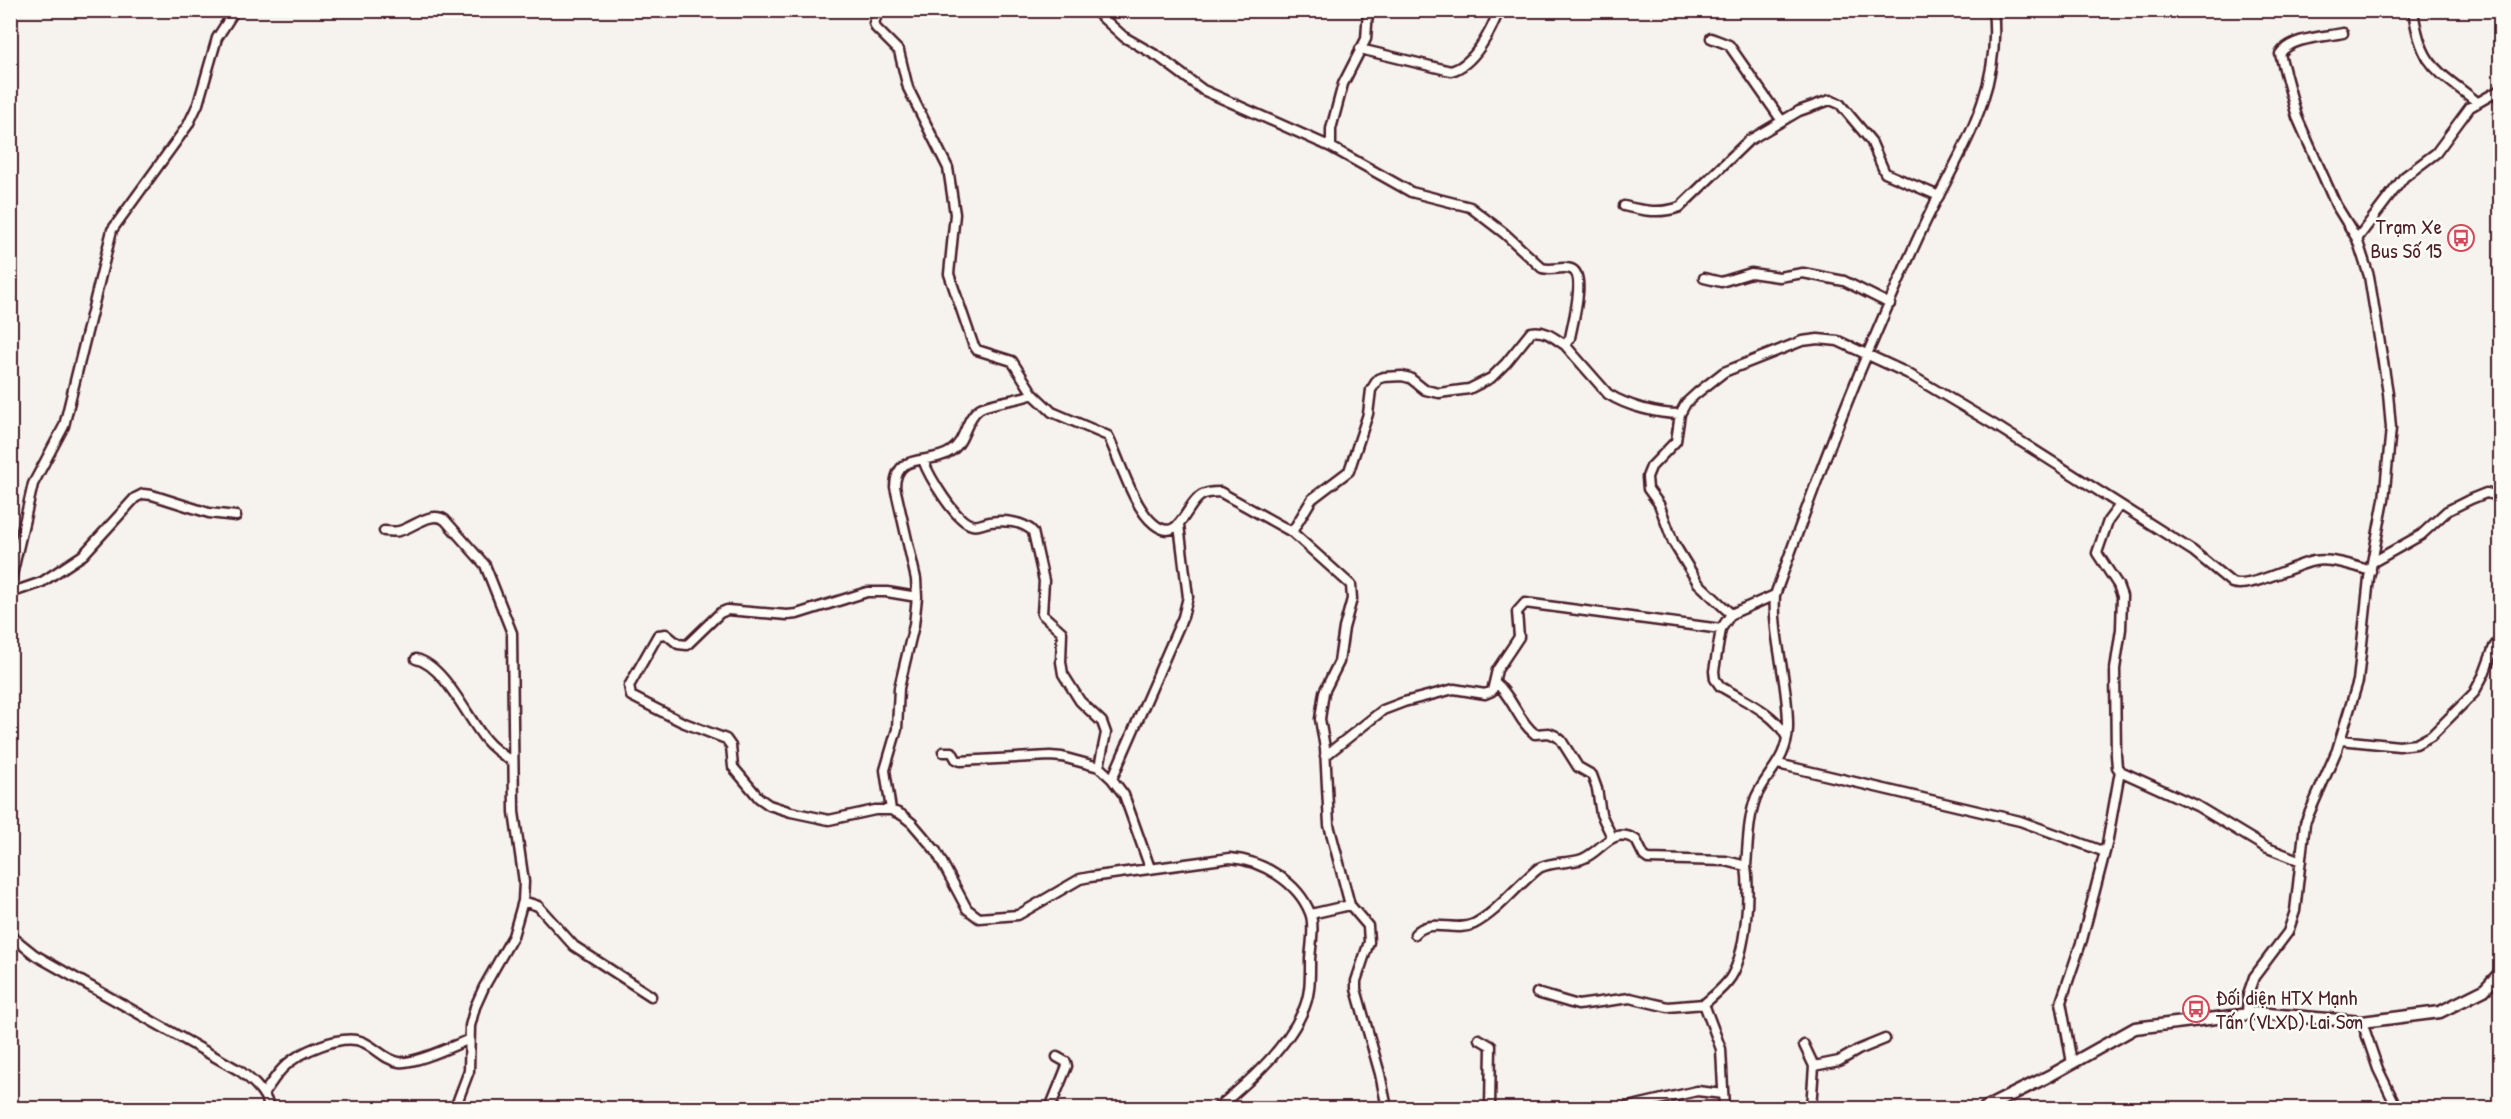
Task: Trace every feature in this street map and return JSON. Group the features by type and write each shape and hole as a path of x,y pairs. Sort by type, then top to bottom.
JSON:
{"street":[{"path":"10,584 33,484 64,426 112,230 188,125 198,104 217,38 235,10"},
{"path":"879,10 874,23 876,28 898,51 908,88 948,168 955,214 949,274 977,350 1011,361 1033,394 1052,412 1108,436 1126,479 1147,518 1159,528 1173,529 1179,525 1195,500 1210,492 1220,492 1292,532 1347,580 1353,591 1339,662 1324,692 1320,719 1325,756 1329,825 1350,905 1368,926 1369,942 1356,981 1356,989 1387,1108"},
{"path":"1094,10 1124,37 1159,57 1196,86 1331,147 1411,192 1470,207 1504,233 1542,268 1549,270 1570,268 1575,272 1580,284 1569,338 1565,345"},
{"path":"1331,147 1331,129 1343,84 1368,32 1368,10"},
{"path":"1360,49 1451,71 1458,69 1481,44 1499,10"},
{"path":"1537,993 1578,1005 1630,998 1668,1007 1704,1004 1731,978 1738,958 1747,909 1746,866 1756,799 1778,764 1786,737 1786,698 1776,624 1775,595 1843,411 1939,196 1972,131 1988,89 1995,50 1993,10"},
{"path":"2413,10 2420,47 2425,58 2477,102"},
{"path":"2247,1014 2248,994 2254,978 2288,932 2295,911 2305,823 2341,740 2358,681 2372,566 2387,477 2391,428 2388,393 2369,276 2357,239 2336,205 2296,117 2280,54 2284,48 2297,43 2343,33"},
{"path":"1711,38 1729,45 1782,121"},
{"path":"2357,239 2403,177 2436,153 2470,107 2500,90"},
{"path":"1624,206 1650,212 1666,212 1680,207 1748,141 1800,111 1830,100 1840,104 1871,141 1885,172 1939,196"},
{"path":"1704,278 1721,282 1751,273 1779,277 1803,273 1844,281 1890,304"},
{"path":"1292,532 1312,499 1349,471 1368,414 1371,390 1383,376 1410,378 1425,390 1438,393 1469,389 1491,378 1531,332 1539,330 1565,345 1616,399 1668,414 1680,414"},
{"path":"1731,614 1698,583 1673,542 1659,504 1646,483 1652,467 1676,441 1680,414 1686,403 1724,372 1802,341 1838,340 1907,373 1998,427 2193,551 2232,583 2239,585 2317,561 2372,566 2421,535 2447,511 2486,493 2500,496"},
{"path":"891,810 885,770 897,729 900,681 914,625 917,597 916,579 895,480 902,466 943,456 957,447 973,415 979,409 1020,400 1033,394"},
{"path":"923,460 932,480 963,522 975,526 993,522 1017,523 1029,527 1033,532 1044,581 1042,614 1062,632 1063,674 1080,701 1101,722 1106,733 1099,767"},
{"path":"10,593 42,582 84,555 135,498 143,494 209,513 236,516"},
{"path":"2120,505 2108,521 2097,553 2118,585 2121,596 2121,629 2115,669 2117,766 2120,771 2197,806 2265,847 2301,861"},
{"path":"384,531 399,531 432,517 441,517 458,532 485,565 512,633 514,812 524,882 523,901 509,944 479,997 468,1040 469,1071 455,1108"},
{"path":"1112,779 1183,617 1188,597 1179,525"},
{"path":"917,597 887,592 867,592 797,614 787,615 727,610 720,613 687,645 678,644 666,634 658,635 629,686 631,696 682,722 729,742 733,767 759,798 769,805 830,820 875,810 891,810 912,823 931,846 967,909 979,918 1018,915 1080,879 1230,858 1242,859 1272,871 1301,898 1311,914 1310,986 1302,1012 1288,1035 1244,1086 1217,1108"},
{"path":"1775,595 1731,614 1721,629 1713,671 1714,679 1720,686 1770,717 1781,726 1786,737"},
{"path":"1325,756 1383,710 1411,699 1454,688 1485,694 1492,691 1497,670 1519,637 1516,612 1525,603 1721,629"},
{"path":"2341,740 2399,746 2416,744 2431,736 2474,693 2494,647 2500,639"},
{"path":"416,659 436,670 483,737 495,751 513,762"},
{"path":"1495,682 1511,698 1527,727 1535,734 1550,732 1557,736 1578,767 1592,775 1601,814 1612,837"},
{"path":"943,752 952,752 960,761 1050,756 1099,767 1112,779 1127,802 1150,868"},
{"path":"1778,764 2020,821 2104,852"},
{"path":"2072,1063 2061,1002 2082,940 2104,852 2120,771"},
{"path":"1416,934 1422,927 1427,926 1472,925 1539,868 1583,859 1612,837 1621,835 1636,840 1648,859 1726,861 1746,866"},
{"path":"523,901 538,906 574,946 651,996"},
{"path":"1311,914 1350,905"},
{"path":"10,935 35,955 240,1071 264,1093 270,1108"},
{"path":"1984,1108 2134,1028 2247,1014 2362,1022 2440,1012 2484,990 2500,973"},
{"path":"1704,1004 1721,1049 1724,1108"},
{"path":"2362,1022 2378,1069 2397,1108"},
{"path":"264,1093 292,1060 342,1039 362,1042 399,1062 408,1062 468,1040"},
{"path":"1479,1039 1491,1046 1490,1108"},
{"path":"1814,1066 1839,1061 1885,1039"},
{"path":"1804,1045 1814,1066 1811,1108"},
{"path":"1050,1108 1067,1066 1066,1062 1057,1057"},
{"path":"1624,1108 1697,1091 1723,1094"}],"place":[{"name":"Trạm Xe Bus Số 15","path":"2461,238"},
{"name":"Đối diện HTX Mạnh Tấn (VLXD) Lai Sơn","path":"2196,1009"}]}
